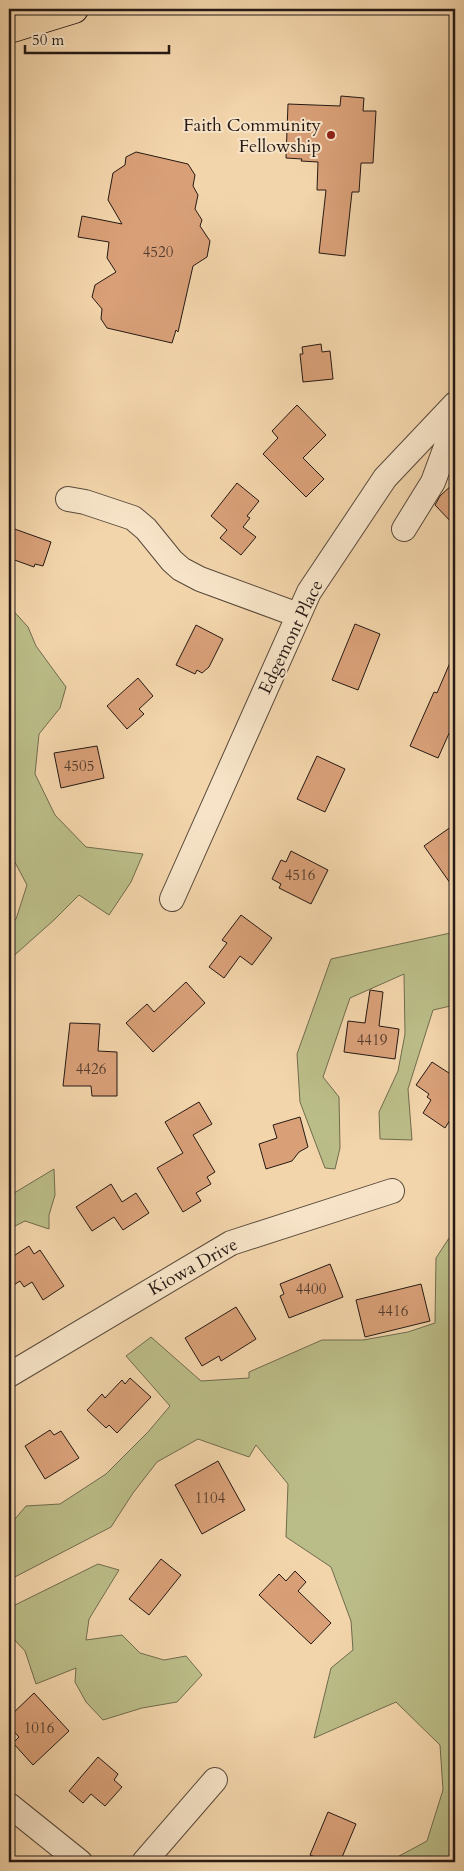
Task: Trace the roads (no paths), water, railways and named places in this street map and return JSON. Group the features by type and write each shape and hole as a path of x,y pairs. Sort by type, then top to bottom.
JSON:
{"main road":[{"path":"9,29 74,9"}],"street":[{"path":"404,529 433,482 450,436 455,405"},
{"name":"Edgemont Place","path":"172,899 308,592 384,478 455,405"},
{"path":"68,499 112,509 133,518 146,529 172,561 181,569 200,579 298,615"},
{"name":"Kiowa Drive","path":"9,1374 231,1243 392,1191"},
{"path":"144,1862 215,1780"},
{"path":"9,1805 80,1862"}],"place":[{"name":"Faith Community Fellowship","path":"331,135"}]}
